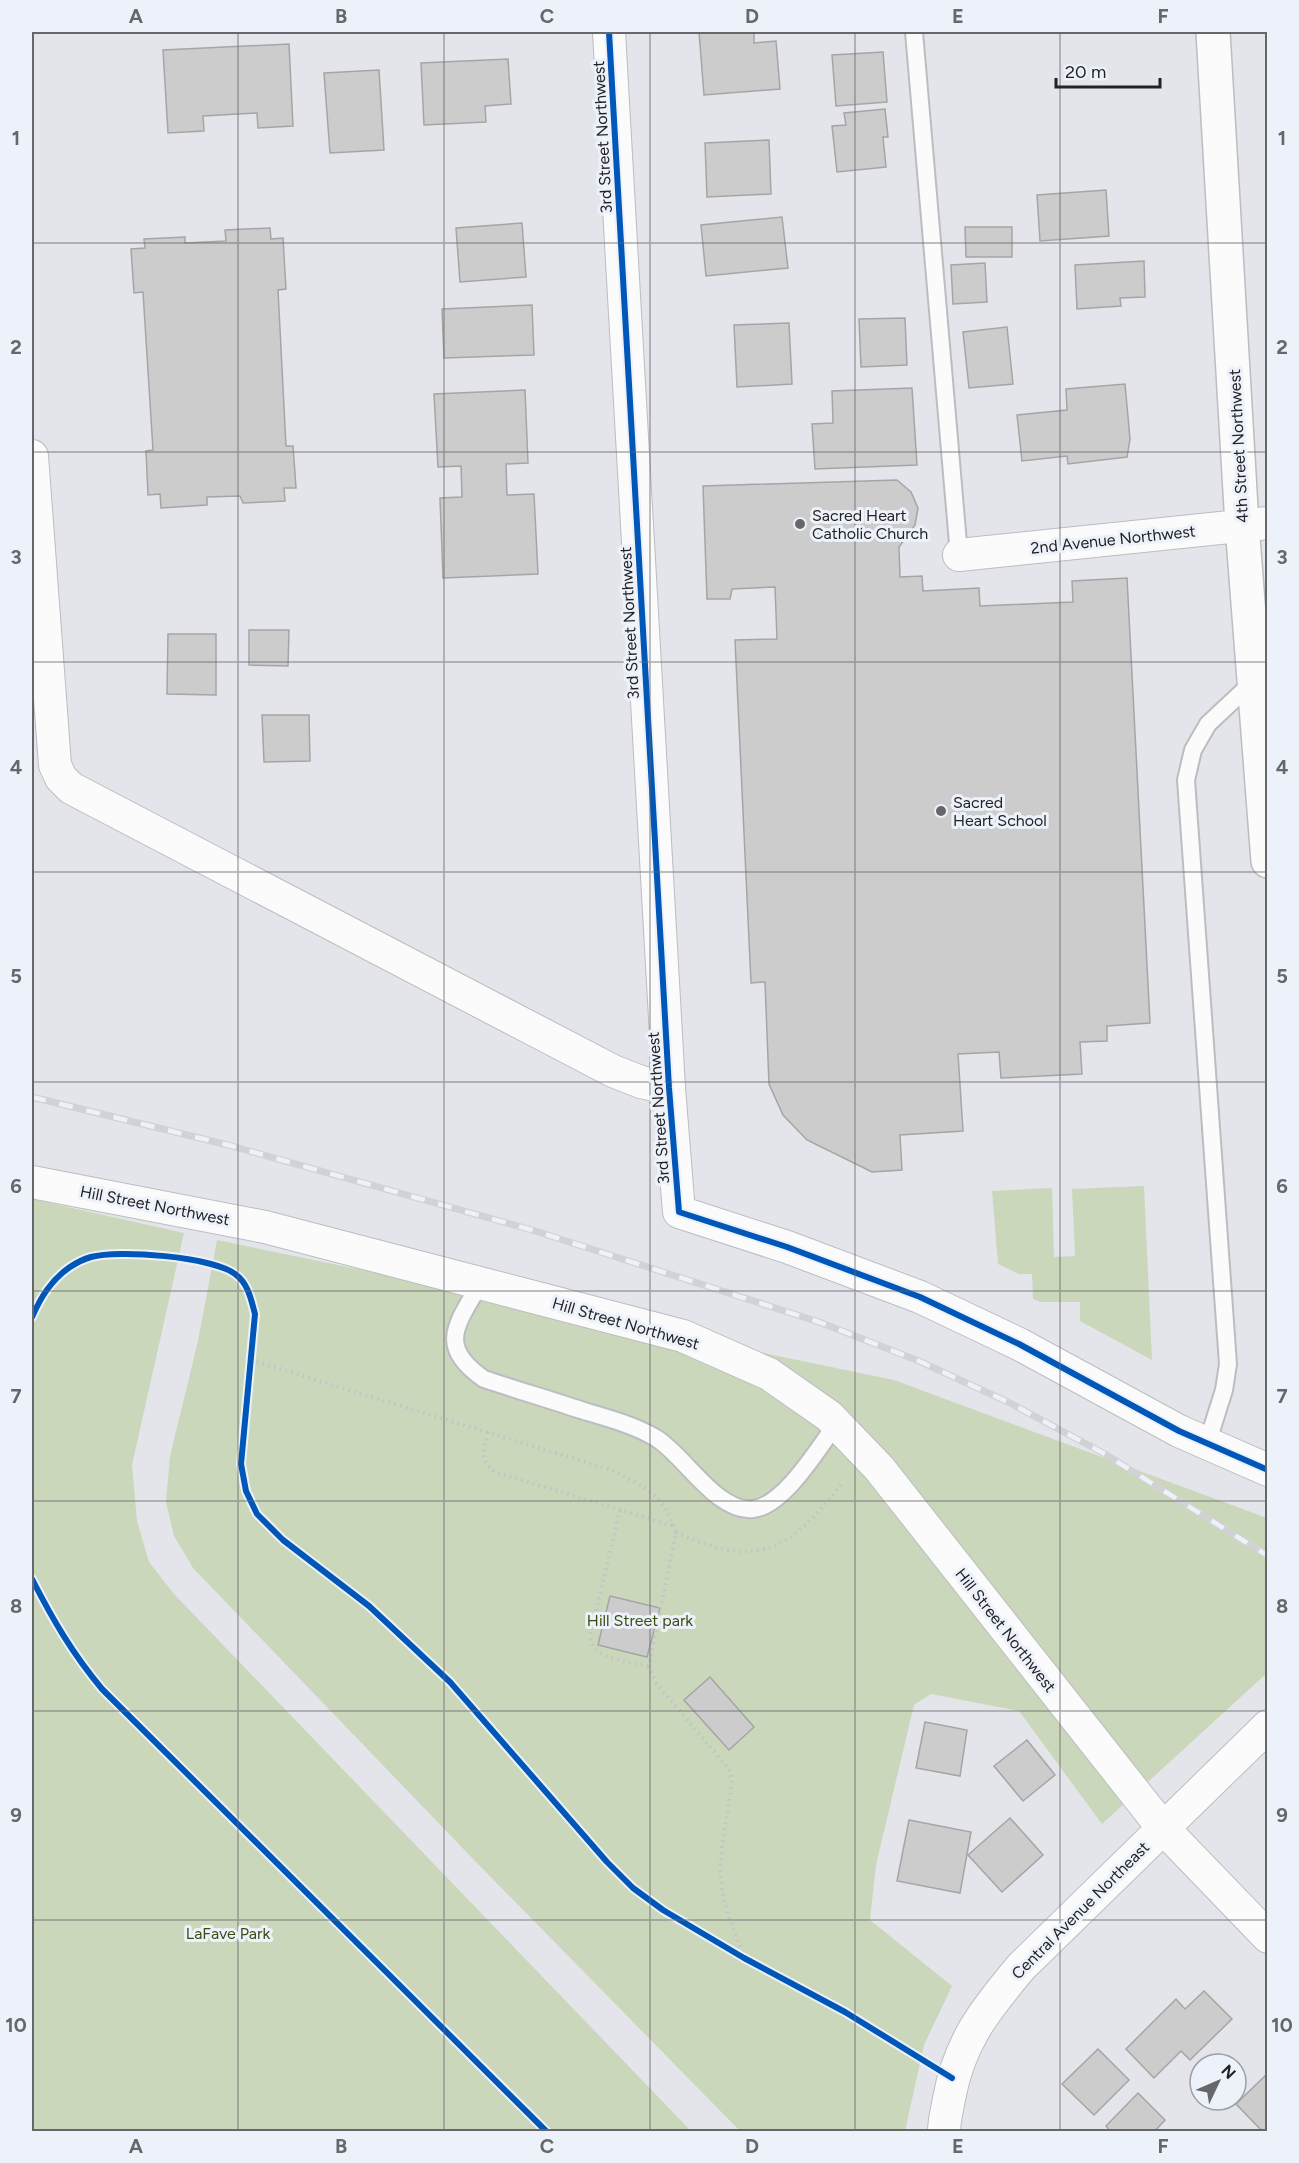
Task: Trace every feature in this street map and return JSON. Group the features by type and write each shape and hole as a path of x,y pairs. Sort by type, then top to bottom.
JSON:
{"main road":[{"name":"4th Street Northwest","path":"1213,32 1255,524 1254,681 1268,861"}],"street":[{"name":"3rd Street Northwest","path":"609,32 669,1088 679,1212 787,1247 920,1297 1019,1344 1207,1444"},
{"path":"32,456 55,765 61,778 71,788 613,1071 641,1082 669,1088"},
{"name":"2nd Avenue Northwest","path":"959,555 1255,524"},
{"name":"Hill Street Northwest","path":"32,1182 265,1227 481,1282 683,1336 769,1374 837,1423 879,1468 1162,1827 1268,1936"},
{"path":"1207,1444 1268,1470"},
{"name":"Central Avenue Northeast","path":"944,2129 952,2078 972,2031 987,2007 1022,1967 1162,1827 1268,1726"}],"lane":[{"path":"914,32 959,555"},
{"path":"1207,1444 1224,1390 1227,1364 1186,780 1193,750 1208,724 1254,681"},
{"path":"481,1282 462,1314 454,1334 455,1349 467,1368 484,1379 624,1423 657,1438 680,1457 715,1493 734,1507 752,1510 768,1505 811,1458 837,1423"}],"path":[{"path":"250,1371 252,1348"},
{"path":"251,1360 611,1470 638,1484 658,1499 669,1513 676,1533 649,1666 655,1682 729,1769 732,1780 722,1849 721,1881 727,1913 744,1958"},
{"path":"488,1432 483,1455 486,1465 495,1472 674,1526"},
{"path":"620,1510 590,1636 593,1647 604,1655 649,1666"},
{"path":"734,1952 754,1964"}],"green space":[{"path":"1144,1186 1152,1360 1080,1321 1080,1302 1040,1302 1033,1299 1032,1274 1019,1274 998,1264 992,1191 1052,1188 1054,1257 1075,1256 1072,1189"},
{"name":"LaFave Park","path":"32,1199 184,1233 132,1465 137,1521 149,1562 174,1594 691,2131 32,2131"},
{"name":"Hill Street park","path":"217,1240 894,1380 1267,1518 1267,1673 1102,1824 1019,1711 931,1694 914,1705 876,1865 870,1920 952,1986 924,2045 905,2131 740,2131 476,1862 193,1568 174,1536 166,1502 170,1456 198,1341"}],"building":[{"path":"699,32 754,32 754,43 776,41 780,89 704,95"},
{"path":"289,44 293,126 258,128 257,113 203,116 204,131 168,133 163,50"},
{"path":"883,52 887,102 836,106 832,55"},
{"path":"508,59 511,104 485,106 486,122 424,125 421,63"},
{"path":"379,70 384,150 330,153 324,73"},
{"path":"885,109 888,137 883,137 886,167 837,172 832,126 846,125 844,113"},
{"path":"769,140 771,194 707,197 705,143"},
{"path":"1106,190 1109,236 1040,241 1037,195"},
{"path":"782,217 788,268 706,276 701,225"},
{"path":"522,223 526,277 460,282 456,228"},
{"path":"965,227 1012,227 1012,257 966,257"},
{"path":"270,228 271,239 283,238 286,289 278,290 286,446 293,446 296,488 284,488 285,501 243,503 240,496 207,497 207,505 161,508 160,494 148,495 146,451 153,450 143,292 134,293 131,249 145,248 144,239 185,237 185,243 226,241 225,230"},
{"path":"1144,261 1145,297 1120,298 1121,306 1077,309 1075,265"},
{"path":"985,263 987,302 953,304 951,265"},
{"path":"532,305 534,355 444,358 442,309"},
{"path":"905,318 907,365 861,367 859,319"},
{"path":"789,323 792,384 737,387 734,325"},
{"path":"1007,327 1013,384 969,388 963,332"},
{"path":"1125,384 1130,439 1127,457 1068,464 1067,456 1022,461 1017,415 1067,410 1066,389"},
{"path":"912,388 917,465 815,469 812,424 833,423 832,391"},
{"path":"525,390 528,463 506,464 507,495 534,494 538,574 443,578 440,498 462,497 461,466 438,467 434,394"},
{"name":"Sacred Heart School","path":"897,480 911,492 918,508 915,525 899,547 900,577 922,576 923,591 979,588 980,606 1073,602 1072,581 1127,578 1150,1023 1107,1026 1107,1041 1080,1042 1082,1074 1001,1078 999,1052 958,1054 963,1131 900,1135 902,1170 872,1172 807,1140 783,1115 769,1084 765,982 751,983 735,640 777,639 775,587 732,589 730,599 707,599 703,486"},
{"path":"249,630 289,630 288,666 249,665"},
{"path":"168,634 216,634 216,695 167,694"},
{"path":"262,715 309,715 310,761 264,762"},
{"path":"610,1596 660,1608 647,1657 598,1645"},
{"path":"710,1677 754,1727 729,1750 684,1700"},
{"path":"925,1722 967,1730 960,1776 916,1768"},
{"path":"1027,1740 1055,1775 1023,1801 994,1766"},
{"path":"1010,1818 1043,1855 1002,1892 968,1855"},
{"path":"909,1820 971,1832 960,1893 897,1881"},
{"path":"1204,1991 1232,2019 1198,2052 1188,2052 1188,2058 1181,2051 1154,2078 1126,2049 1176,1999 1185,2009"},
{"path":"1098,2049 1129,2080 1094,2115 1062,2084"},
{"path":"1268,2073 1268,2132 1263,2132 1244,2112 1248,2112 1248,2092"},
{"path":"1138,2093 1165,2120 1154,2132 1111,2132 1106,2126"}],"railway":[{"path":"32,1097 228,1145 532,1230 819,1322 919,1361 1010,1403 1105,1454 1268,1556"}],"cycle path":[{"path":"609,32 669,1088 679,1212 787,1247 920,1297 1019,1344 1179,1431 1268,1470"},
{"path":"32,1317 43,1296 57,1277 72,1266 91,1257 122,1254 165,1256 207,1263 235,1274 246,1287 255,1314 241,1464 246,1491 257,1514 283,1540 369,1606 450,1682 607,1862 633,1888 663,1910 744,1958 845,2012 952,2078"},
{"path":"32,1579 64,1636 102,1689 547,2132"}],"place":[{"name":"Sacred Heart Catholic Church","path":"800,524"},
{"name":"Sacred Heart School","path":"941,811"}]}
